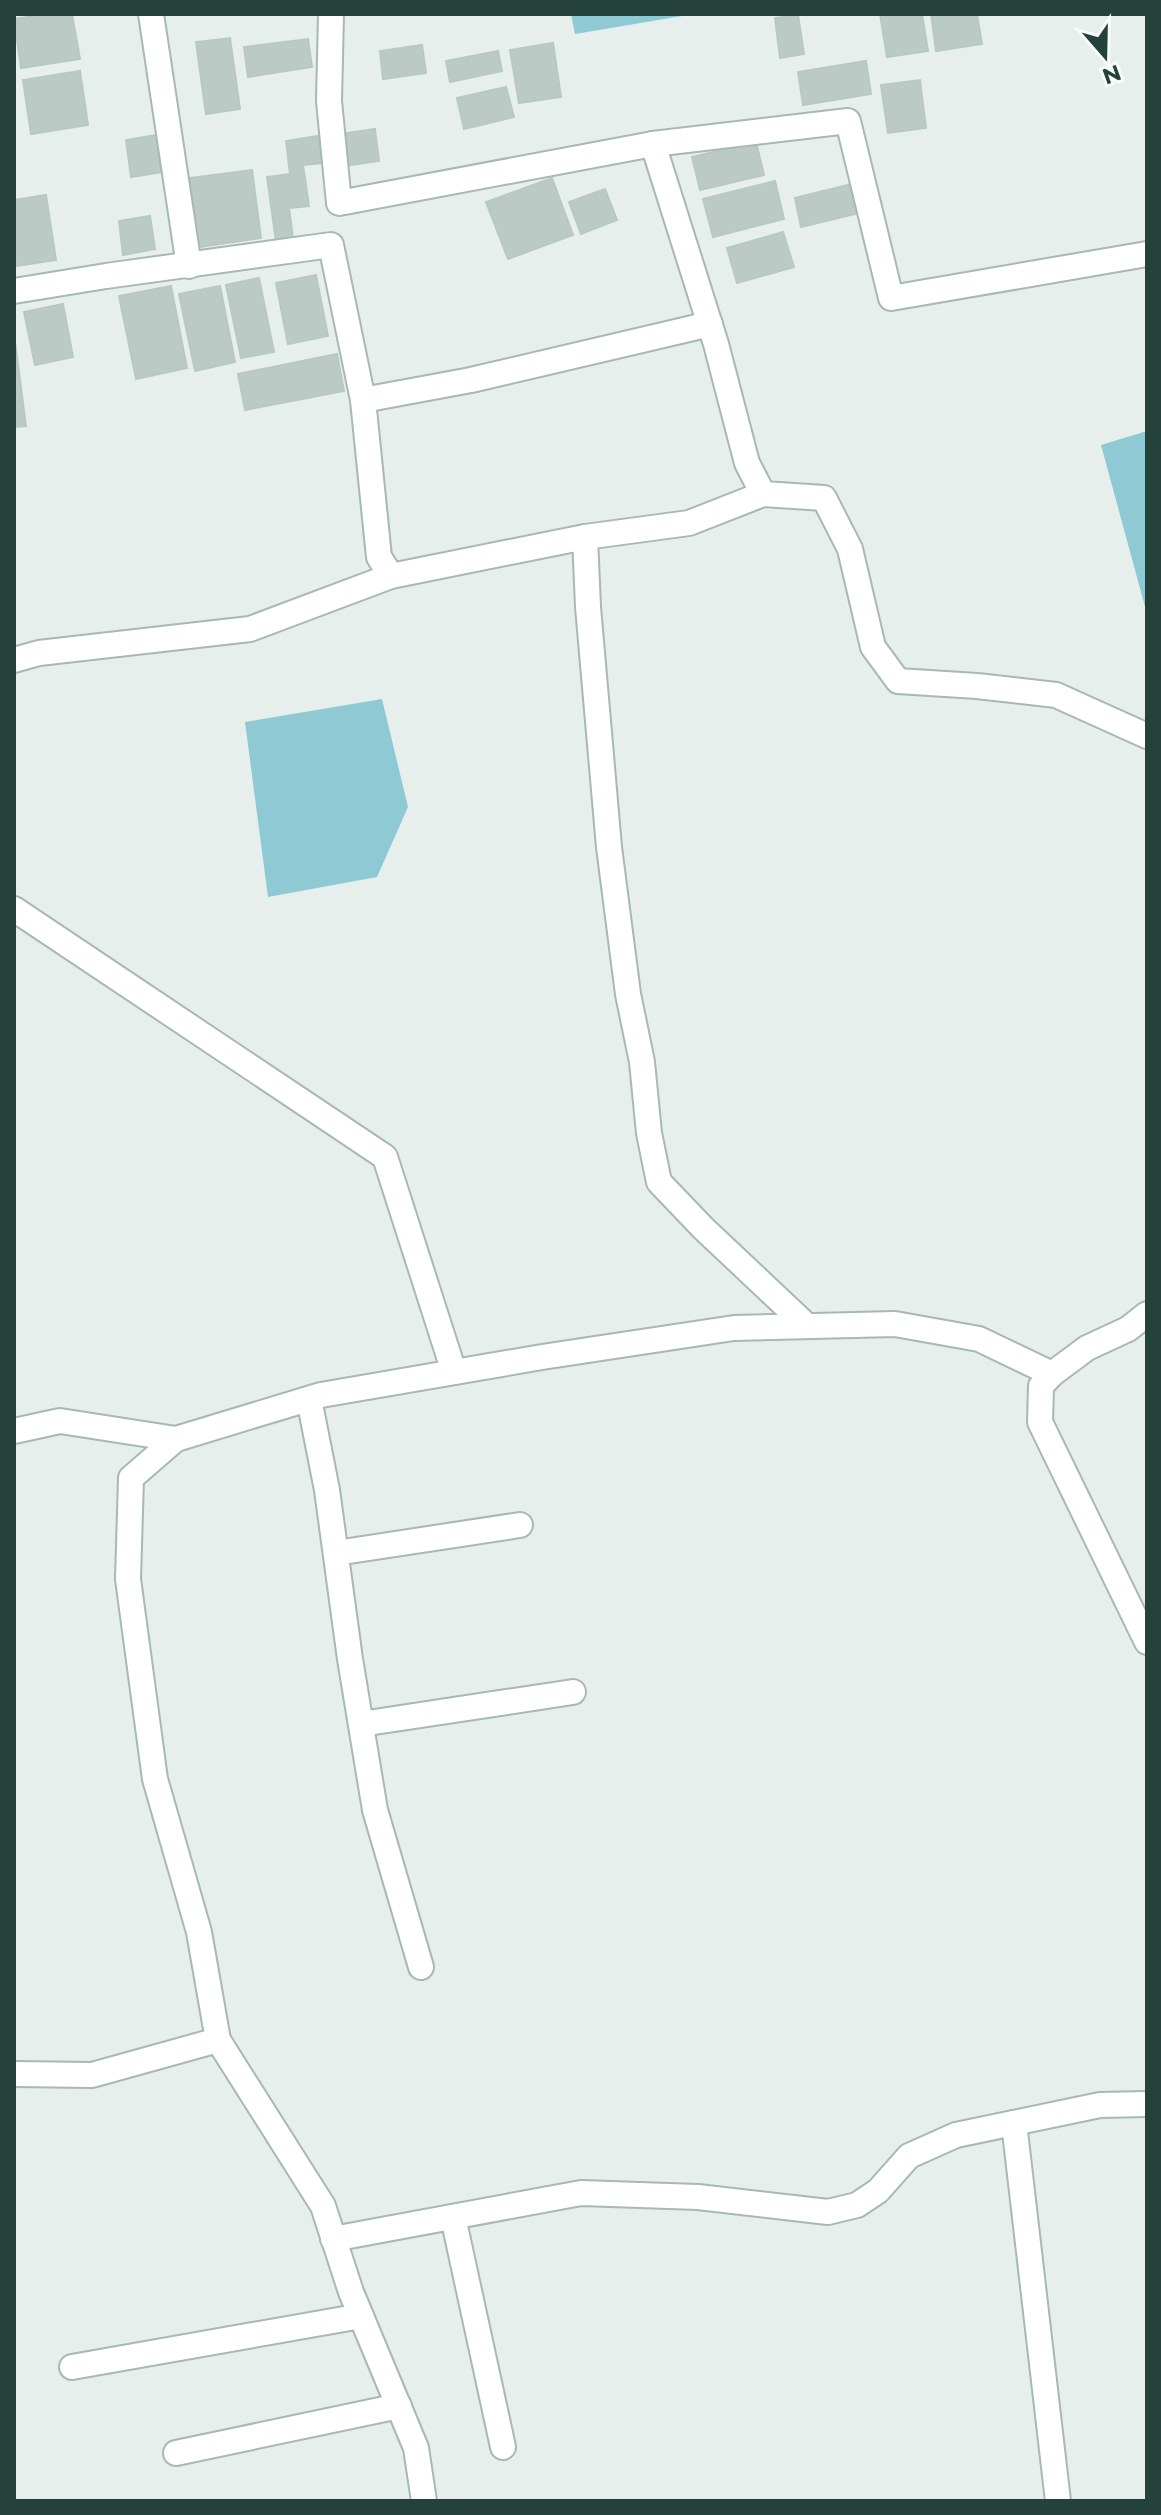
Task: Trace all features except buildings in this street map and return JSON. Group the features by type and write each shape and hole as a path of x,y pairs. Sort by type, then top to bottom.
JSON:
{"street":[{"path":"151,14 189,266"},
{"path":"331,14 329,101 339,203 653,144 848,121 891,298 1147,254"},
{"path":"653,144 710,324 747,463 763,494"},
{"path":"14,291 331,245 363,400 379,557 391,576"},
{"path":"363,400 471,380 710,324"},
{"path":"14,660 39,653 250,629 391,576 585,537 689,523 763,494 824,498 850,549 873,647 898,681 1056,695 1147,736"},
{"path":"585,537 588,607 609,847 628,994 642,1062 649,1133 659,1182 807,1326"},
{"path":"14,909 385,1157 454,1372"},
{"path":"1147,1314 1128,1329 1087,1348 1052,1374 1041,1386 1040,1422 1147,1642"},
{"path":"424,2501 416,2448 361,2316 323,2206 218,2040 199,1932 155,1779 128,1579 131,1478 176,1439 309,1399 454,1372 734,1328 895,1324 979,1339 1052,1374"},
{"path":"309,1399 327,1490 375,1810 421,1967"},
{"path":"14,1431 60,1421 176,1439"},
{"path":"336,1553 520,1525"},
{"path":"361,1724 573,1692"},
{"path":"14,2074 92,2075 218,2040"},
{"path":"333,2239 581,2193 698,2197 828,2212 857,2205 878,2191 909,2156 956,2135 1100,2105 1147,2104"},
{"path":"1014,2123 1058,2501"},
{"path":"453,2217 503,2447"},
{"path":"72,2367 361,2316"},
{"path":"176,2453 399,2406"}],"water":[{"path":"571,14 694,14 575,34"},
{"path":"1147,431 1147,614 1101,445"},
{"path":"382,699 408,807 377,877 268,897 245,722"}]}
